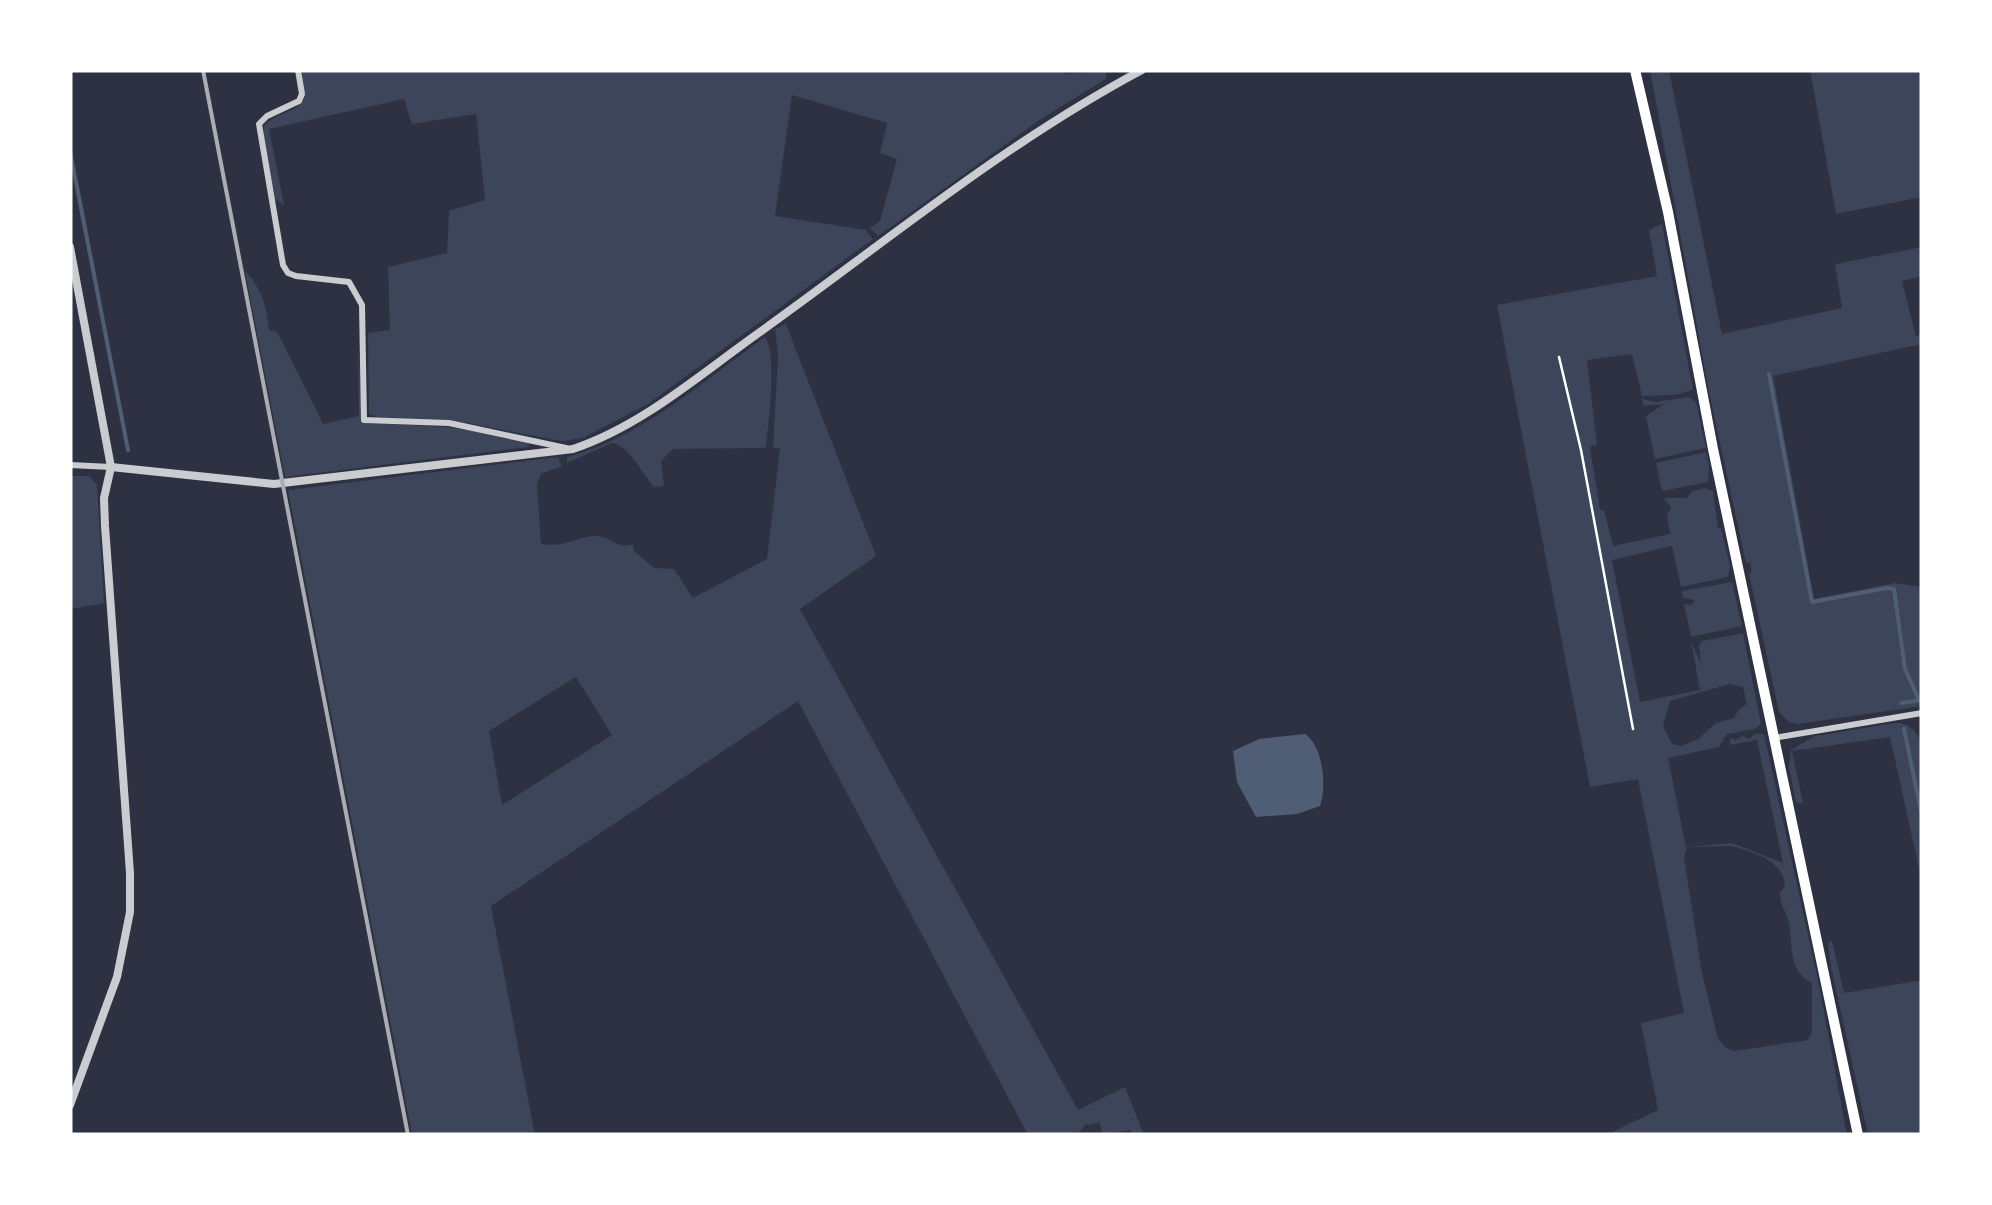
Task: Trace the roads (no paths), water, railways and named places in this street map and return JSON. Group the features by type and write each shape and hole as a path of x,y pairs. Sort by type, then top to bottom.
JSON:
{"highway":[{"path":"1636,70 1858,1135"}],"street":[{"path":"298,70 302,94 299,101 259,124 282,265 296,276 349,282 362,306 364,420 449,423 572,449"},
{"path":"70,465 274,484 572,449 626,425 668,398 1033,134 1081,102 1142,70"},
{"path":"70,247 111,467 105,512 130,873 130,912 118,977 70,1105"},
{"path":"1774,738 1922,713"}],"waterway":[{"path":"70,151 128,450"},
{"path":"1769,374 1812,602 1894,589 1905,669 1919,700"},
{"path":"1901,703 1922,700"},
{"path":"1904,729 1922,816"}],"railway":[{"path":"203,70 408,1135"}]}
